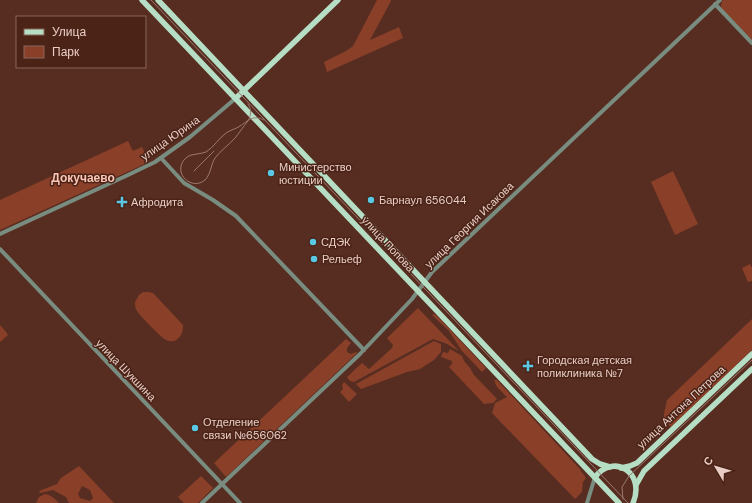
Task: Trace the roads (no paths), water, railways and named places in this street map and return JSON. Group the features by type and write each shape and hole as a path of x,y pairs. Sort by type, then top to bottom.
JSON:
{"main road":[{"name":"улица Попова","path":"142,0 619,503"},
{"name":"улица Попова","path":"158,0 592,459 600,464 621,468"},
{"path":"236,98 338,0"},
{"path":"304,171 311,163"},
{"name":"улица Антона Петрова","path":"621,468 637,463 752,354"},
{"name":"улица Антона Петрова","path":"636,485 644,470 752,369"},
{"path":"595,477 603,469 610,467"},
{"path":"621,468 633,476 636,485 635,496 632,503"},
{"path":"635,496 637,503"}],"street":[{"name":"улица Георгия Исакова","path":"202,503 364,350 412,299 424,281 434,270 720,0"},
{"path":"715,4 752,43"},
{"name":"улица Юрина","path":"0,234 128,175 160,158 206,125 236,98"},
{"path":"160,158 184,183 236,216 364,350"},
{"name":"улица Шукшина","path":"0,249 240,503"},
{"path":"587,503 595,477"}],"tram line":[{"path":"151,0 628,503"},
{"path":"248,104 251,112 250,117 249,119 248,121 235,138 215,158 209,175 205,180 200,183 195,183 186,179 182,175 181,171 181,165 186,158 191,155 206,152 212,148 226,133 248,120 251,119 254,118 264,120"},
{"path":"194,171 214,151"},
{"path":"623,499 622,487 629,476 752,360"}],"place":[{"name":"Министерство юстиции","path":"271,173"},
{"name":"Барнаул 656044","path":"371,200"},
{"name":"Афродита","path":"122,202"},
{"name":"СДЭК","path":"313,242"},
{"name":"Рельеф","path":"314,259"},
{"name":"Городская детская поликлиника №7","path":"528,366"},
{"name":"Отделение связи №656062","path":"195,428"}],"district":[{"name":"Докучаево","path":"83,178"}]}
